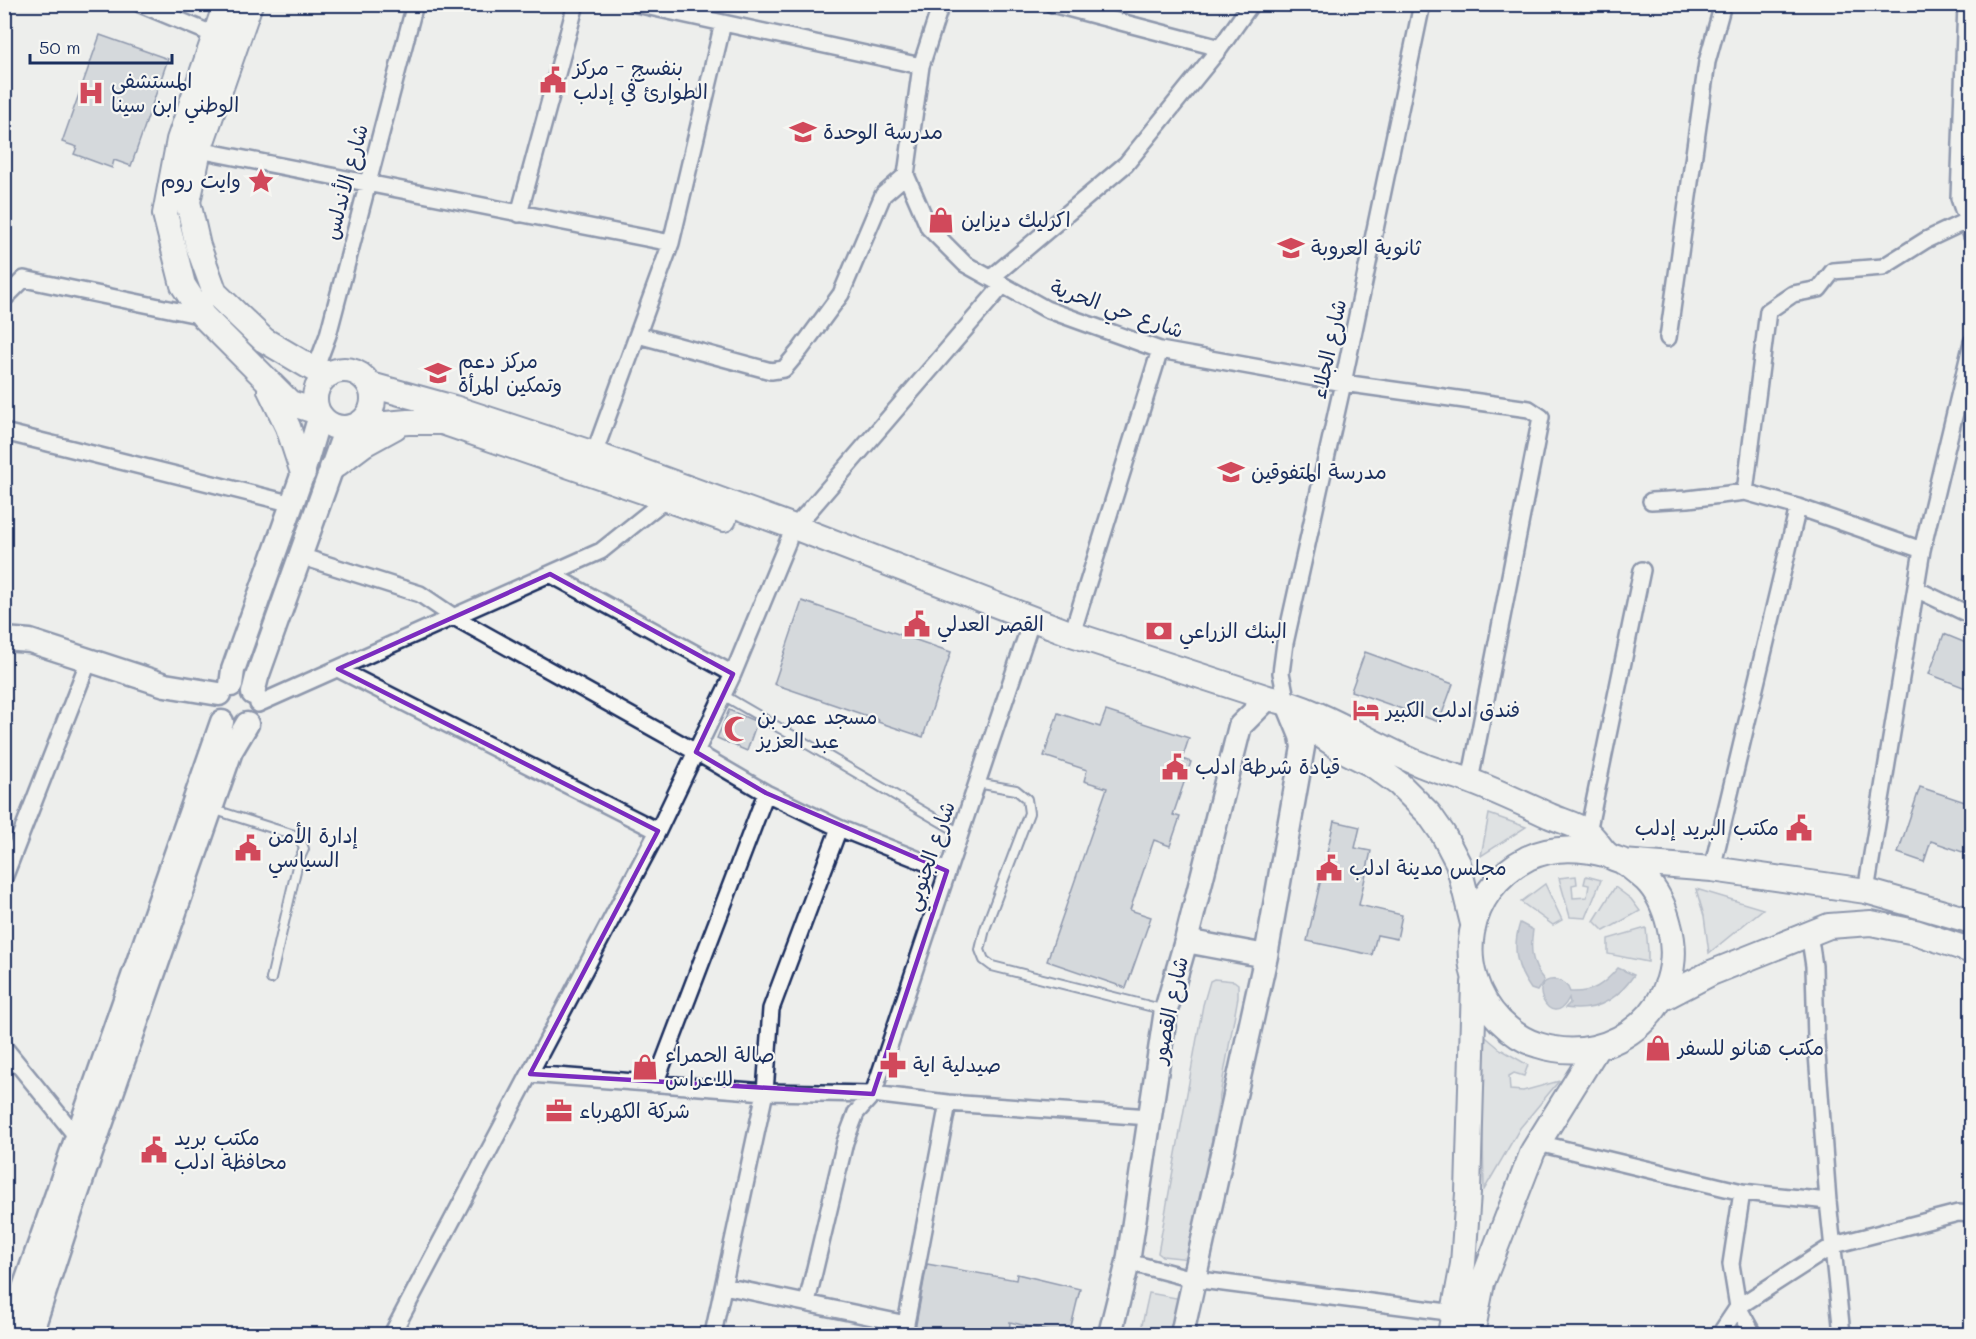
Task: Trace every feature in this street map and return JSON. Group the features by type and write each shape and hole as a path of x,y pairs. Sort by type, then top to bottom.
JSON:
{"main road":[{"path":"226,4 226,40 188,202 198,246 215,293 264,340 323,372 351,370 360,374 371,385 454,408 594,454 791,534 1277,707 1354,732 1422,765 1470,781 1588,832 1616,859 1648,882 1665,908 1673,939 1672,970 1661,999 1644,1021 1623,1038 1597,1048 1566,1051 1536,1045 1509,1030 1488,1008 1474,981"},
{"path":"250,4 226,40 179,140 165,214 183,285 203,316 290,403 319,414 331,425 349,428 405,422 442,422 666,499 791,534 873,572 953,604 1118,664 1277,707 1343,750 1373,765 1399,784 1429,814 1443,834 1458,863 1473,924"},
{"path":"319,414 315,403 323,372"},
{"path":"262,375 288,428 303,473"},
{"path":"349,428 363,422 370,413 374,402 371,385"},
{"path":"332,468 364,444 405,422"},
{"path":"1453,1324 1463,1264 1468,1193 1474,981 1470,951 1473,924 1483,899 1503,874 1530,857 1560,849 1592,850 1616,859 1712,869 1866,891 1971,921"},
{"path":"1661,999 1711,973 1828,926 1871,923 1915,932 1971,951"},
{"path":"1472,1335 1482,1283 1533,1151 1597,1048"}],"street":[{"path":"140,4 226,40"},
{"name":"شارع الأندلس","path":"323,372 328,335 415,4"},
{"path":"519,214 576,4"},
{"path":"636,4 664,7 723,23 921,66"},
{"path":"638,335 771,371 784,369 841,294 883,195 906,176 921,66 940,4"},
{"path":"1052,4 1220,48"},
{"path":"392,1335 658,831 733,674 791,534 997,282 1126,165 1220,48 1251,4"},
{"name":"شارع الجلاء","path":"1277,707 1285,643 1343,383 1422,4"},
{"path":"1668,338 1707,62 1723,4"},
{"path":"1966,4 1967,70 1959,198 1971,236"},
{"path":"594,454 671,243 723,23"},
{"path":"199,150 671,243"},
{"name":"شارع حي الحرية","path":"906,176 929,228 965,264 1046,309 1160,350 1343,383 1528,409 1542,417 1470,781"},
{"path":"1745,492 1768,311 1792,294 1819,289 1833,271 1883,267 1926,240 1966,221"},
{"path":"4,300 24,279 203,316"},
{"path":"1866,891 1922,550 1971,342"},
{"path":"1072,634 1160,350"},
{"path":"8,1335 77,1137 233,670 293,504 319,414"},
{"path":"4,639 30,641 222,703 234,727 247,724 253,720 257,712 256,677 332,468 349,428"},
{"path":"4,432 293,504"},
{"path":"1651,501 1745,492 1798,507 1922,550"},
{"path":"255,699 338,669 601,551 666,499"},
{"path":"1712,869 1798,507"},
{"path":"300,556 420,594 454,617 766,793 839,828 947,871"},
{"path":"1588,832 1642,570"},
{"path":"550,574 733,674"},
{"path":"1916,589 1971,616"},
{"name":"شارع الجنوبي","path":"873,1094 1028,630"},
{"path":"4,878 89,660"},
{"path":"338,669 658,831"},
{"path":"222,703 241,685 248,688 255,699"},
{"path":"1182,1335 1266,956 1303,747 1301,736 1277,707"},
{"name":"شارع القصور","path":"1110,1335 1128,1262 1166,1010 1186,942 1240,726 1277,707"},
{"path":"31,1335 78,1191 231,751 247,724"},
{"path":"655,1084 766,793"},
{"path":"714,1335 765,1092 771,1009 839,828"},
{"path":"1809,933 1814,966 1816,1040 1828,1201 1842,1335"},
{"path":"1186,942 1266,956"},
{"path":"4,1047 77,1137"},
{"path":"530,1074 765,1092 873,1094 948,1103 1150,1117"},
{"path":"807,1302 845,1142 856,1113 873,1094"},
{"path":"724,1286 807,1302 905,1329 948,1103"},
{"path":"1538,1143 1742,1192 1828,1201"},
{"path":"1742,1192 1731,1264 1738,1307 1753,1335"},
{"path":"1720,1335 1738,1307 1834,1245 1958,1213 1971,1214"},
{"path":"1128,1262 1193,1279 1453,1324"}],"lane":[{"path":"723,695 960,833"},
{"path":"977,783 1016,790 1027,799 1029,813 985,929 980,950 984,960 992,966 1166,1010"},
{"path":"211,808 294,835 300,838 304,849 298,862 270,979"}],"highlighted area":[{"path":"550,574 733,674 696,752 766,793 947,871 873,1094 530,1074 658,831 338,669"}],"shaded area":[{"path":"1489,814 1526,827 1481,856"},
{"path":"1576,876 1577,884 1572,885 1573,898 1587,897 1589,885 1584,884 1586,876 1601,880 1586,918 1570,917 1559,878"},
{"path":"1545,884 1562,920 1553,925 1521,902"},
{"path":"1615,887 1631,899 1640,911 1604,931 1594,921"},
{"path":"1696,889 1763,909 1709,953 1704,916"},
{"path":"1646,928 1648,962 1608,954 1608,939"},
{"path":"1214,979 1234,981 1238,984 1238,997 1190,1259 1162,1256 1158,1253 1203,1005 1210,981"},
{"path":"1481,1033 1500,1049 1528,1065 1524,1076 1514,1073 1509,1076 1510,1090 1523,1091 1559,1081 1520,1128 1484,1190"},
{"path":"1149,1293 1182,1299 1174,1334 1140,1334"}],"water":[{"path":"1520,923 1533,930 1532,956 1544,980 1537,991 1531,989 1517,958 1516,941"},
{"path":"1618,968 1634,975 1621,991 1605,1002 1586,1008 1565,1008 1570,1003 1569,998 1562,1008 1555,1010 1548,1007 1544,1001 1541,993 1542,986 1547,981 1562,981 1570,992 1585,991 1597,987"}],"building":[{"path":"100,35 168,59 131,166 114,160 112,168 74,154 77,147 62,142"},
{"path":"802,601 951,652 923,737 774,684"},
{"path":"1944,634 1971,645 1971,690 1929,674"},
{"path":"1365,652 1453,684 1439,722 1351,691"},
{"name":"مسجد عمر بن عبد العزيز","path":"729,710 757,722 747,751 717,738"},
{"path":"1106,711 1189,738 1182,759 1191,762 1173,815 1180,817 1170,846 1154,840 1130,910 1151,917 1126,988 1047,961 1107,788 1084,781 1087,770 1044,756 1058,713 1100,727"},
{"path":"1920,787 1971,804 1971,855 1931,841 1924,862 1898,853"},
{"path":"1334,821 1360,827 1355,848 1371,851 1359,905 1402,915 1397,939 1377,935 1372,955 1307,941"},
{"path":"927,1264 1016,1280 1017,1274 1080,1289 1069,1335 1010,1322 1009,1335 914,1335"}],"place":[{"name":"بنفسج - مركز الطوارئ في إدلب","path":"553,80"},
{"name":"المستشفى الوطني ابن سينا","path":"91,93"},
{"name":"مدرسة الوحدة","path":"803,132"},
{"name":"وايت روم","path":"261,181"},
{"name":"اكرليك ديزاين","path":"941,220"},
{"name":"ثانوية العروبة","path":"1291,248"},
{"name":"مركز دعم وتمكين المرأة","path":"438,373"},
{"name":"مدرسة المتفوقين","path":"1231,472"},
{"name":"القصر العدلي","path":"917,624"},
{"name":"البنك الزراعي","path":"1159,631"},
{"name":"فندق ادلب الكبير","path":"1366,710"},
{"name":"مسجد عمر بن عبد العزيز","path":"737,729"},
{"name":"قيادة شرطة ادلب","path":"1175,767"},
{"name":"مكتب البريد إدلب","path":"1799,828"},
{"name":"إدارة الأمن السياسي","path":"248,848"},
{"name":"مجلس مدينة ادلب","path":"1329,868"},
{"name":"مكتب هنانو للسفر","path":"1658,1048"},
{"name":"صيدلية اية","path":"893,1065"},
{"name":"صالة الحمراء للاعراس","path":"645,1067"},
{"name":"شركة الكهرباء","path":"559,1111"},
{"name":"مكتب بريد محافظة ادلب","path":"154,1150"}]}
